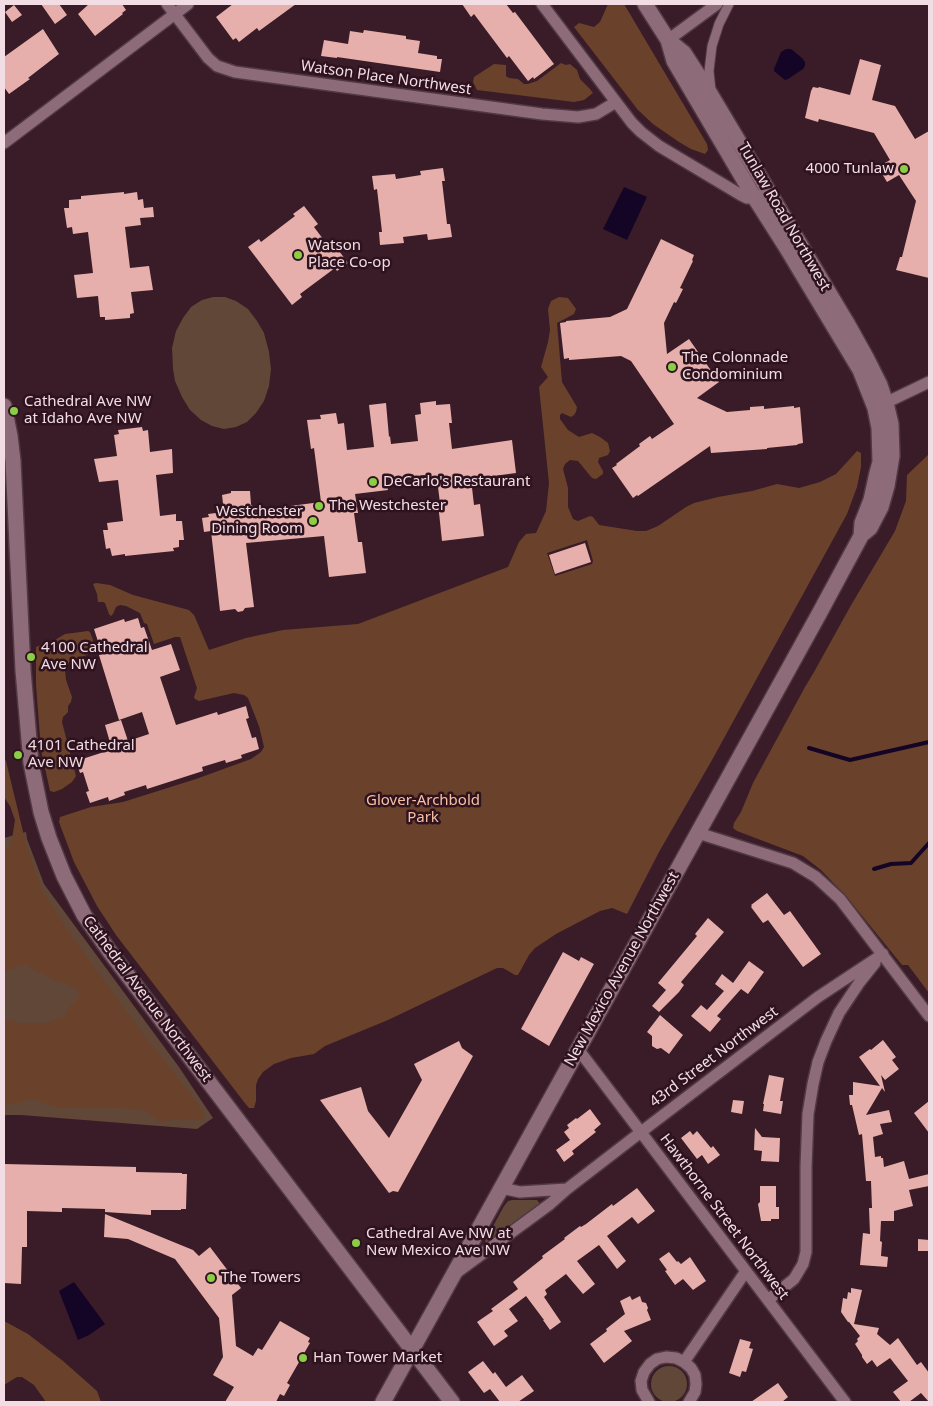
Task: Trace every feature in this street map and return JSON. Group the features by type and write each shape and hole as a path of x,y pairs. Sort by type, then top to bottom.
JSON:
{"street":[{"name":"Watson Place Northwest","path":"167,4 208,58 218,66 235,72 542,114 578,117 596,114 616,102"},
{"path":"4,143 188,4"},
{"path":"542,4 632,123 652,141 747,198 761,194"},
{"name":"Tunlaw Road Northwest","path":"645,4 668,40 674,60 761,194"},
{"path":"668,40 717,4"},
{"path":"711,95 709,71 712,46 719,24 729,4"},
{"name":"Tunlaw Road Northwest","path":"668,40 684,53 711,95 786,247 881,406"},
{"path":"881,406 929,382"},
{"name":"Cathedral Avenue Northwest","path":"4,406 12,448 9,490 32,763 41,812 64,876 84,915 110,952 452,1402"},
{"name":"New Mexico Avenue Northwest","path":"383,1402 861,536 862,523 874,491 880,462 879,428 881,406"},
{"path":"698,833 780,858 806,870 840,899 929,1016"},
{"path":"768,1300 794,1279 803,1264 806,1252 808,1114 813,1084 821,1055 847,1000 883,954"},
{"name":"43rd Street Northwest","path":"453,1275 550,1204 818,997 883,954"},
{"name":"Hawthorne Street Northwest","path":"578,1049 845,1402"},
{"path":"501,1188 520,1192 567,1189"},
{"path":"684,1362 746,1272"},
{"path":"649,1402 642,1390 644,1372 657,1359 666,1357 676,1358 684,1362 695,1375 695,1392 689,1402"}],"shaded area":[{"path":"791,49 802,58 805,66 785,80 774,69 781,52"},
{"path":"624,187 647,197 627,240 603,229"},
{"path":"213,297 225,297 236,301 248,309 264,333 271,369 269,386 264,401 256,413 247,422 236,427 224,429 212,426 201,420 190,410 175,381 173,369 172,348 176,331 183,318 191,307 202,300"},
{"path":"26,832 44,884 179,1067 213,1118 197,1129 4,1115 4,838"},
{"path":"537,1200 540,1204 487,1245 485,1241 504,1206 508,1201"},
{"path":"74,1282 105,1324 78,1340 59,1291"},
{"path":"669,1366 676,1367 682,1371 686,1377 686,1391 682,1397 676,1401 669,1402 662,1401 656,1397 652,1391 651,1384 652,1377 656,1371 662,1367"}],"green space":[{"path":"608,4 624,4 707,144 708,150 705,154 679,142 653,124 638,110 574,27 579,23 594,27 600,22"},
{"path":"561,63 570,64 577,70 580,79 593,93 584,100 574,102 477,90 473,82 474,77 494,64 506,65 506,76 528,84 537,81"},
{"name":"Glover-Archbold Park","path":"559,297 568,298 576,309 574,314 557,323 562,382 577,407 574,415 571,417 562,413 560,419 568,430 579,437 592,433 600,437 608,443 610,451 608,455 599,458 598,462 603,474 596,479 592,478 578,461 570,460 565,464 563,469 568,488 568,507 573,519 578,521 590,516 599,525 646,531 658,526 694,503 777,484 799,488 820,482 836,474 857,451 861,453 861,467 857,487 847,514 712,760 659,852 627,914 612,908 600,911 556,934 535,948 518,975 503,968 497,968 388,1020 325,1046 314,1054 291,1058 274,1064 263,1072 258,1079 254,1108 249,1108 116,935 97,906 74,862 59,822 60,817 91,807 123,802 251,759 261,752 264,747 259,726 248,698 244,695 234,693 199,701 195,699 197,688 180,637 154,644 147,624 144,623 140,613 120,605 116,607 111,616 105,603 98,602 93,584 110,585 133,595 189,610 194,615 209,650 246,638 283,630 358,624 508,567 519,542 526,534 536,533 546,511 549,483 539,387 548,377 541,367 550,330 548,309 551,301","holes":["587,540 593,561 592,564 555,576 547,553"]},
{"path":"929,454 929,993 908,965 902,965 846,896 821,870 803,856 733,828 753,783 805,687 895,531 906,501 907,475"},
{"path":"88,631 94,643 94,650 87,655 70,661 65,670 66,680 72,697 68,706 68,712 63,717 62,722 76,776 72,782 54,792 50,791 41,750 36,685 36,647 65,634"},
{"path":"4,758 26,844 42,890 70,934 138,1027 199,1105 204,1117 203,1119 178,1119 160,1122 148,1112 142,1110 56,1107 35,1100 4,1105 4,1020 21,1023 45,1023 65,1016 71,1005 78,998 79,991 25,965 4,971 4,852 11,845 15,820 10,806 4,797"},
{"path":"4,1321 28,1334 63,1361 97,1391 101,1402 46,1402 34,1385 22,1377 17,1377 4,1385"}],"building":[{"path":"41,4 59,4 67,15 55,24"},
{"path":"89,4 122,4 126,10 95,36 78,14"},
{"path":"233,4 296,4 259,31 257,28 239,42 236,38 233,40 216,17"},
{"path":"462,4 506,4 513,13 515,12 554,64 534,79 533,77 528,81 509,56 507,58 474,14 471,17"},
{"path":"14,5 22,15 12,22 5,12"},
{"path":"43,29 59,54 9,94 4,87 4,57"},
{"path":"364,30 406,36 406,39 420,41 418,53 437,56 437,59 442,59 440,72 321,56 324,40 348,44 350,31 363,33"},
{"name":"4000 Tunlaw","path":"860,59 881,65 872,100 895,106 915,139 929,131 929,278 896,270 900,257 902,257 916,201 899,175 887,182 878,167 890,160 874,133 819,119 818,122 805,118 813,87 850,95"},
{"name":"Watson Place Co-op","path":"443,168 445,181 442,181 447,224 450,224 452,237 428,240 427,234 403,237 404,243 380,245 379,232 382,232 377,189 374,190 372,176 395,174 396,179 421,175 420,171"},
{"path":"124,192 124,194 137,192 138,200 143,199 144,208 153,207 154,217 140,218 141,225 125,227 130,268 149,266 153,290 131,292 134,313 130,314 130,318 105,320 105,317 100,317 98,296 77,298 74,275 93,273 88,232 73,234 72,227 67,228 64,208 69,208 69,200 81,199 81,196"},
{"name":"Watson Place Co-op","path":"304,206 318,224 314,227 329,247 333,243 348,263 337,271 335,268 300,294 302,297 292,305 248,247 259,239 261,242 295,216 293,214"},
{"name":"The Colonnade Condominium","path":"661,239 694,255 680,288 683,289 676,303 674,302 664,323 667,354 689,339 719,382 697,398 727,412 750,410 750,407 764,406 764,409 800,407 803,443 767,449 711,453 710,446 633,498 612,468 650,436 652,439 674,424 631,361 621,356 564,359 560,323 610,317 627,309"},
{"name":"The Westchester","path":"436,401 436,405 450,404 452,423 449,423 452,449 512,440 516,473 471,479 474,505 480,504 484,536 442,541 437,479 426,480 425,475 386,480 388,490 355,494 358,513 354,513 358,542 362,542 366,573 329,577 324,536 246,543 254,607 245,608 243,611 238,612 235,609 220,611 211,531 204,532 202,518 209,517 208,514 224,512 222,495 231,493 231,491 250,491 251,505 259,510 321,502 314,448 311,449 307,420 321,419 320,415 336,413 338,424 344,423 347,450 374,447 369,405 386,403 391,444 418,441 415,415 421,414 420,403"},
{"path":"142,427 143,431 148,430 150,452 172,449 173,473 156,475 160,516 176,514 176,521 182,521 184,540 179,540 179,547 173,548 174,551 112,556 110,548 106,549 103,530 108,530 107,523 123,521 118,480 99,482 94,459 117,456 114,435 119,434 118,430"},
{"path":"585,543 591,562 555,574 549,555"},
{"path":"138,618 141,628 144,627 152,650 171,644 180,670 160,677 176,725 217,712 218,715 246,706 249,718 246,719 252,738 256,737 259,749 241,755 242,758 226,763 225,760 202,767 203,771 147,789 146,785 124,792 125,795 109,801 108,797 90,803 86,792 89,791 83,772 80,773 76,761 104,752 103,749 111,746 105,725 121,720 128,741 149,734 142,712 119,720 99,655 102,654 94,629 124,619 125,622"},
{"path":"767,893 784,915 790,911 821,954 803,967 768,920 763,923 751,907 751,905"},
{"path":"708,918 724,932 681,982 684,985 679,992 659,1012 652,1006 666,990 658,983 697,936 695,934"},
{"path":"563,952 579,961 581,957 594,964 549,1046 521,1029"},
{"path":"749,961 764,972 748,994 741,989 717,1016 721,1019 710,1032 691,1016 701,1005 707,1010 724,991 715,984 722,974 733,983"},
{"path":"660,1015 683,1035 669,1054 661,1048 657,1049 652,1046 652,1036 647,1032"},
{"path":"883,1040 896,1057 892,1060 899,1069 885,1080 881,1075 885,1092 882,1088 866,1115 889,1110 892,1122 880,1124 883,1134 873,1137 875,1157 881,1156 883,1158 884,1167 904,1161 909,1179 929,1174 929,1186 909,1190 913,1206 894,1211 894,1221 881,1221 881,1256 888,1257 887,1267 860,1265 863,1233 870,1234 869,1208 872,1208 871,1181 866,1181 862,1134 859,1135 849,1095 853,1095 853,1082 880,1086 859,1057"},
{"path":"459,1041 462,1048 473,1056 398,1192 393,1191 389,1193 320,1100 361,1087 368,1111 389,1138 422,1080 414,1064"},
{"path":"769,1075 784,1078 780,1101 783,1101 781,1114 763,1111"},
{"path":"733,1100 744,1101 742,1114 731,1112"},
{"path":"929,1101 929,1133 914,1113"},
{"path":"590,1109 601,1124 594,1130 596,1132 572,1151 574,1154 564,1162 556,1150 570,1140 564,1132 569,1128 567,1125"},
{"path":"755,1128 762,1137 780,1138 779,1162 761,1161 762,1151 754,1150"},
{"path":"690,1131 693,1135 697,1131 711,1148 713,1146 720,1155 708,1164 702,1155 697,1159 681,1138"},
{"path":"4,1164 136,1167 136,1172 187,1174 186,1209 151,1210 151,1215 105,1212 105,1209 62,1208 62,1212 27,1211 27,1247 22,1247 21,1284 4,1283"},
{"path":"760,1186 776,1186 776,1207 779,1207 779,1219 761,1221 758,1204 760,1202"},
{"path":"637,1188 655,1211 638,1224 632,1217 607,1236 626,1261 617,1269 599,1245 577,1261 595,1284 583,1294 566,1274 545,1290 547,1294 544,1297 561,1322 550,1330 526,1296 509,1309 518,1321 504,1331 508,1336 494,1346 477,1322 518,1289 513,1282 564,1238"},
{"path":"105,1214 193,1250 199,1256 210,1247 241,1288 232,1295 236,1346 253,1356 258,1348 262,1350 280,1321 310,1338 308,1342 310,1343 287,1383 290,1385 284,1396 280,1394 276,1402 225,1402 234,1387 213,1375 223,1357 219,1318 175,1259 128,1239 104,1237"},
{"path":"918,1239 929,1240 929,1251 918,1251"},
{"path":"669,1252 681,1264 690,1257 706,1281 693,1290 683,1279 675,1285 659,1259"},
{"path":"851,1288 862,1290 854,1324 879,1328 877,1334 890,1345 898,1338 917,1365 921,1362 929,1373 929,1402 921,1393 909,1402 901,1402 893,1392 908,1381 890,1358 877,1367 872,1360 867,1364 862,1357 855,1344 860,1336 841,1312 843,1298 847,1299 848,1292 851,1293"},
{"path":"630,1296 632,1300 640,1296 642,1302 646,1303 651,1320 624,1331 632,1341 604,1363 590,1344 625,1314 620,1301"},
{"path":"740,1339 751,1342 749,1348 753,1349 746,1372 742,1371 740,1377 729,1373"},
{"path":"483,1361 493,1374 495,1372 506,1387 522,1375 534,1391 518,1402 500,1402 490,1389 484,1393 468,1372"},
{"path":"778,1383 788,1397 782,1402 751,1402"}],"waterway":[{"path":"809,748 850,760 929,742"},
{"path":"874,869 891,864 911,863 929,843"}],"place":[{"name":"4000 Tunlaw","path":"904,169"},
{"name":"Watson Place Co-op","path":"298,255"},
{"name":"The Colonnade Condominium","path":"672,367"},
{"name":"Cathedral Ave NW at Idaho Ave NW","path":"14,411"},
{"name":"DeCarlo's Restaurant","path":"373,482"},
{"name":"The Westchester","path":"319,506"},
{"name":"Westchester Dining Room","path":"313,521"},
{"name":"4100 Cathedral Ave NW","path":"31,657"},
{"name":"4101 Cathedral Ave NW","path":"18,755"},
{"name":"Cathedral Ave NW at New Mexico Ave NW","path":"356,1243"},
{"name":"The Towers","path":"211,1278"},
{"name":"Han Tower Market","path":"303,1358"}]}
